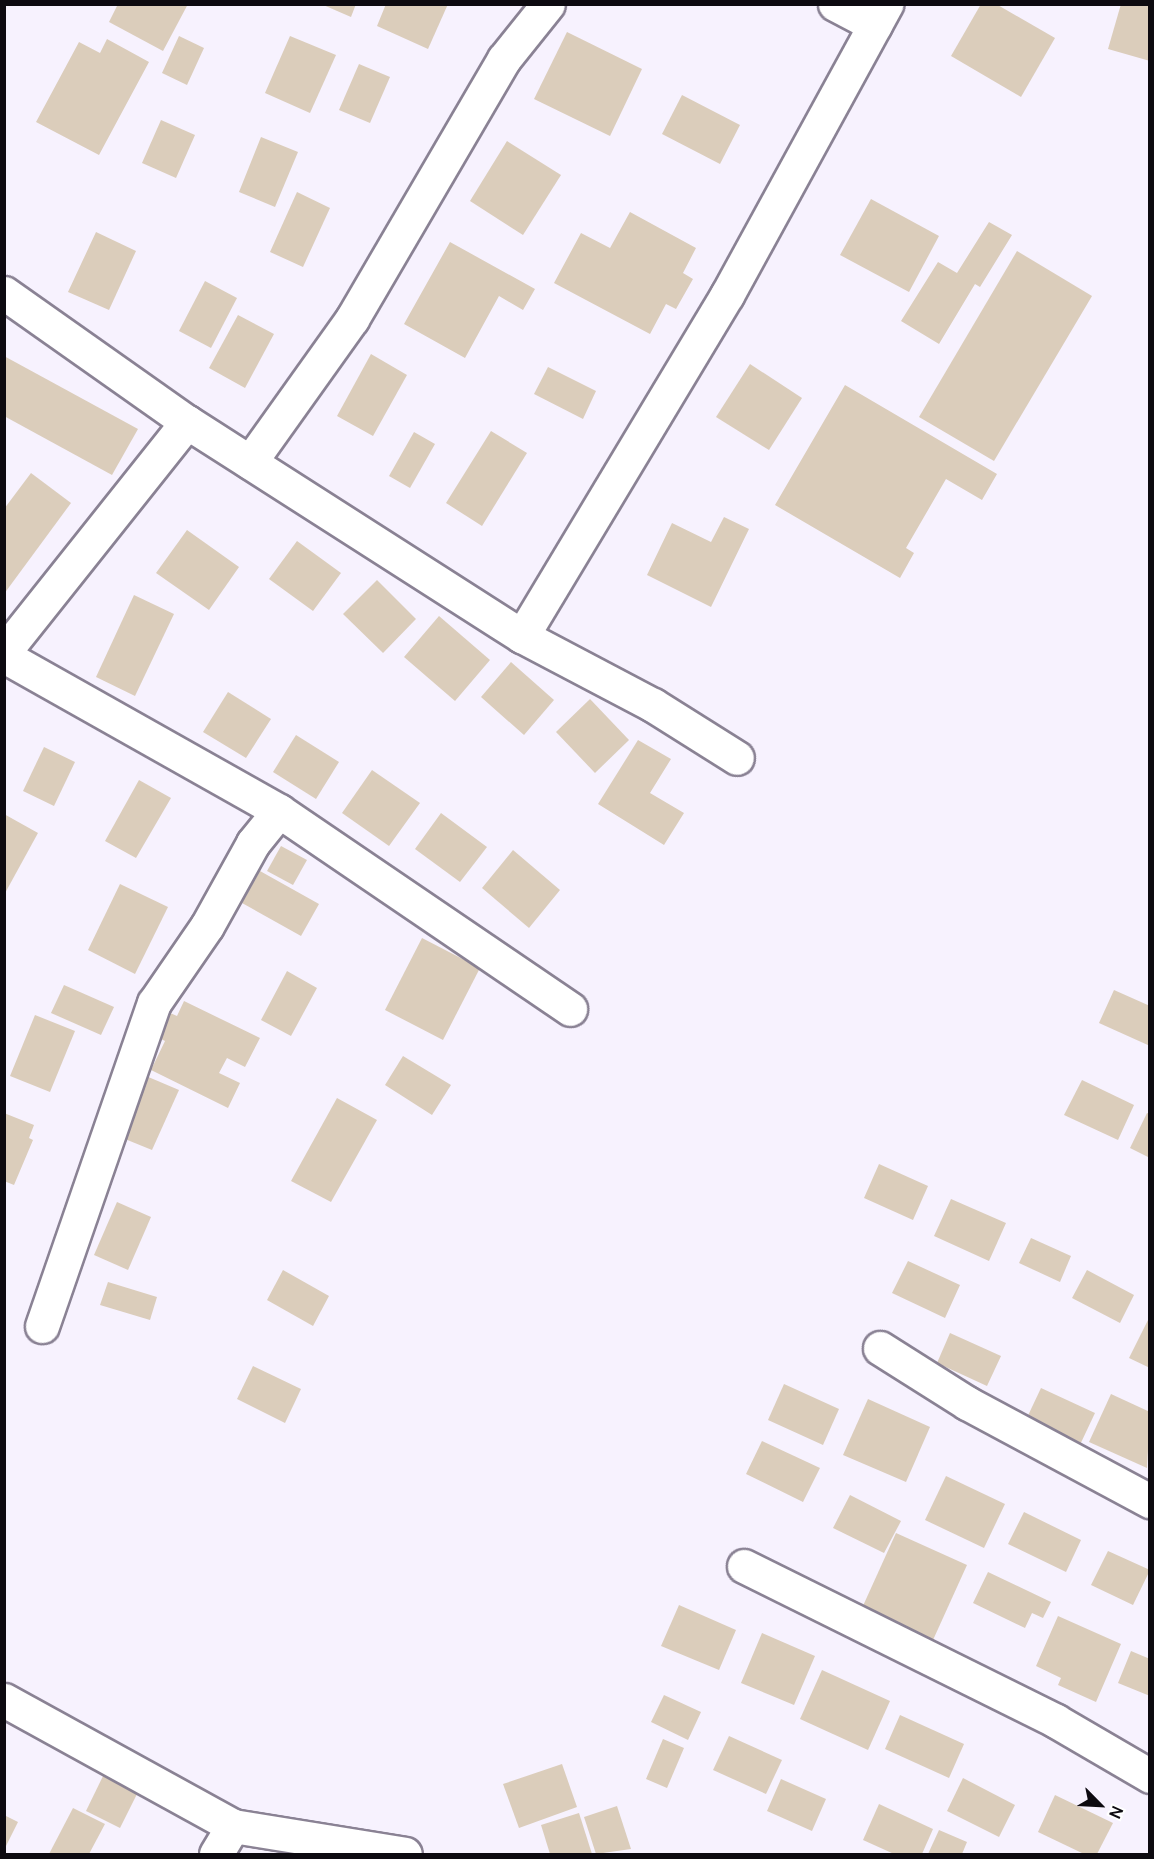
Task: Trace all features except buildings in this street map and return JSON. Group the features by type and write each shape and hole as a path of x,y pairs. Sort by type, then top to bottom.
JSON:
{"street":[{"path":"250,462 352,319 504,59 548,4"},
{"path":"522,636 727,295 881,15 835,4"},
{"path":"4,293 187,422 522,636 653,705 737,758"},
{"path":"187,422 4,654 279,811 570,1009"},
{"path":"42,1326 154,1003 207,926 253,843 279,811"},
{"path":"880,1348 967,1403 1149,1501"},
{"path":"744,1566 1056,1720 1149,1776"},
{"path":"4,1701 232,1826 405,1854"},
{"path":"216,1854 232,1826"}]}
